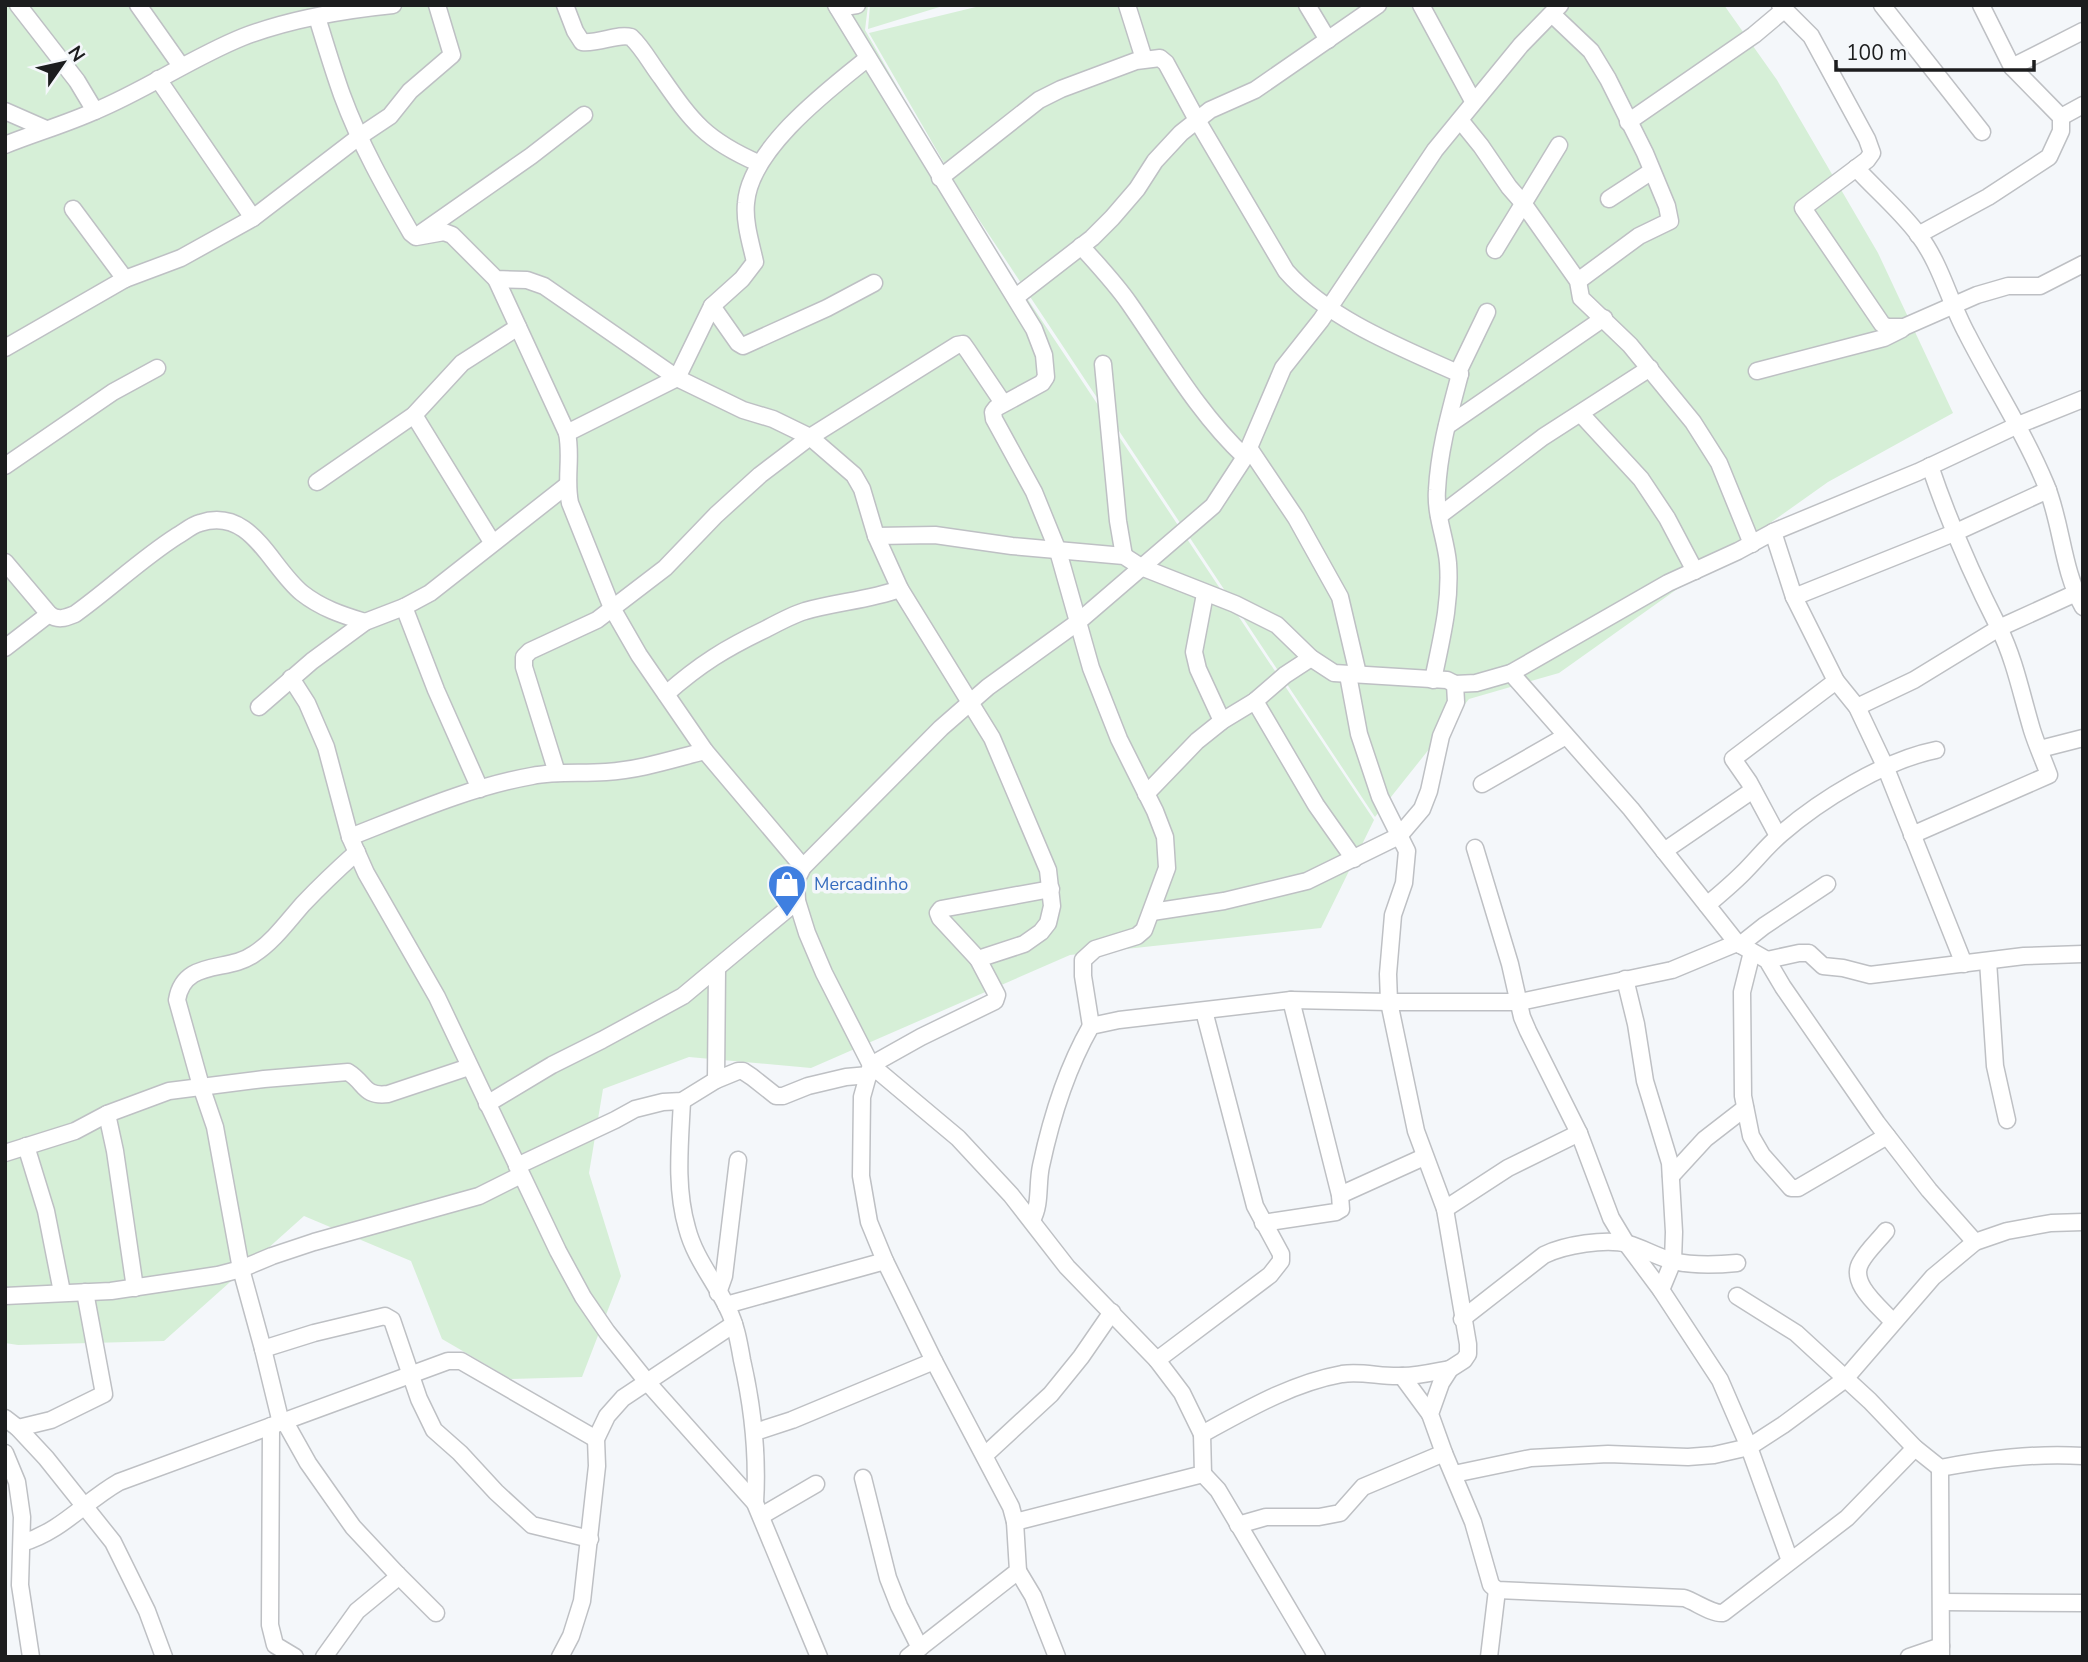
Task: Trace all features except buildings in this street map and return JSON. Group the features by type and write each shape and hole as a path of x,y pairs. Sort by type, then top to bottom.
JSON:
{"street":[{"path":"18,5 77,81 95,111"},
{"path":"138,5 181,66"},
{"path":"5,145 95,111 242,38 279,25 356,7 393,5"},
{"path":"5,348 125,279 181,258 253,218 390,116 410,91 452,55 437,5"},
{"path":"565,5 582,41 594,43 625,35 631,37 685,112 704,133 730,150 758,163"},
{"path":"857,5 837,6 940,178 1016,297 1044,355 1047,371 1042,383 1003,403 993,412 994,419 1034,492 1058,551 1091,668 1103,700 1165,837 1167,868 1144,930 1137,936 1095,949 1083,960 1091,1026 1075,1057 1049,1135 1040,1168 1036,1213 1032,1220"},
{"path":"1127,5 1144,59"},
{"path":"1307,5 1328,40"},
{"path":"1016,297 1112,218 1137,189 1155,161 1181,132 1210,110 1255,90 1378,5"},
{"path":"1421,5 1473,101"},
{"path":"1882,5 1982,132"},
{"path":"1919,235 1988,197 2049,157 2061,131 2061,117 2012,67 1981,5"},
{"path":"1628,122 1754,35 1783,7 1811,36 1872,153 1867,160 1803,208 1883,331"},
{"path":"1317,1657 1218,1490 1203,1474 1202,1434 1182,1393 1157,1360 1067,1267 1032,1220 958,1138 870,1070 824,973 797,901 796,881 803,867 941,728 1078,622 1213,506 1247,453 1283,368 1329,307 1435,150 1549,11 1591,51 1608,79 1667,206 1670,221 1639,236 1577,281"},
{"path":"317,17 342,96 379,179 411,233 416,237 444,232 452,235 496,279 567,433 570,448 566,486 578,524 612,608 639,655 705,751 803,867"},
{"path":"2012,67 2083,31"},
{"path":"567,433 677,377 712,306 743,279 755,262 746,202 758,163 821,95 868,58"},
{"path":"940,178 1039,100 1061,89 1144,59 1160,58 1166,63 1196,120 1286,271 1300,287 1375,334 1460,374"},
{"path":"159,79 253,218"},
{"path":"2061,117 2083,104"},
{"path":"5,111 46,129"},
{"path":"416,237 531,156 583,115"},
{"path":"1460,120 1523,202 1577,281 1581,298 1604,318 1650,368 1693,422 1719,463 1752,544"},
{"path":"1495,250 1559,145"},
{"path":"1856,168 1919,235 1935,261 1952,305 1984,368 2018,425 2048,490 2058,534 2079,600 1999,628 1914,680 1857,707"},
{"path":"1609,200 1652,172"},
{"path":"73,208 125,279"},
{"path":"1081,246 1128,301 1204,413 1224,438 1247,453 1296,518 1340,597 1353,675 1359,734 1380,797 1407,851 1404,883 1393,915 1388,974 1389,1002 1416,1131 1445,1209 1468,1344 1468,1353 1458,1365 1450,1369 1402,1376 1341,1374 1288,1390 1202,1434"},
{"path":"1757,371 1883,331 1887,327 1904,327 1952,305 2008,286 2040,286 2083,264"},
{"path":"496,279 527,280 544,286 677,377 743,410 773,419 810,437 854,475 862,489 876,536 900,589 992,738 1048,870 1052,906 1048,923 1041,932 1024,944 978,958"},
{"path":"712,306 738,343 743,346 827,308 874,283"},
{"path":"1433,680 1450,595 1448,560 1438,516 1441,451 1459,370 1487,313"},
{"path":"1447,426 1604,318"},
{"path":"317,482 414,415 462,363 518,327"},
{"path":"556,773 524,667 523,657 530,651 597,620 665,568 726,506 810,437 949,350 962,344 1003,403"},
{"path":"1103,364 1118,521 1124,556"},
{"path":"5,466 113,393 157,368"},
{"path":"1438,516 1544,436 1650,368"},
{"path":"876,536 935,535 1058,551 1124,556 1141,566 1244,608 1277,625 1311,659 1334,673 1447,680 1455,684 1476,683 1511,673 1668,583 1773,532 1930,466 2018,425 2082,400"},
{"path":"1581,414 1641,479 1667,518 1696,571"},
{"path":"414,415 492,542"},
{"path":"1912,835 2049,775 2033,735 2013,664 1954,533 1930,466"},
{"path":"259,707 291,678 365,622 404,607 430,593 566,486"},
{"path":"1794,597 1954,533 2048,490"},
{"path":"5,562 49,614 64,619 75,614 164,545 198,523 217,519 231,521 247,530 300,592 336,613 365,622"},
{"path":"1773,532 1794,597 1836,681 1857,707 1885,766 1964,964"},
{"path":"666,694 692,670 715,654 801,612 873,598 900,589"},
{"path":"1205,594 1194,652 1198,669 1222,721"},
{"path":"404,607 436,690 480,789"},
{"path":"5,648 49,614"},
{"path":"1146,794 1174,762 1222,721 1255,701 1284,674 1311,659"},
{"path":"1511,673 1631,809 1743,946 1768,960 1783,987 1887,1136 1975,1242"},
{"path":"291,678 307,702 326,747 354,844 372,885 437,997 583,1297 648,1383 758,1509 819,1657"},
{"path":"1778,836 1733,759 1836,681"},
{"path":"1152,912 1224,901 1307,881 1399,836 1422,809 1429,792 1441,737 1456,702 1455,684"},
{"path":"1255,701 1317,804 1354,859"},
{"path":"1482,784 1566,736"},
{"path":"2040,749 2083,738"},
{"path":"1707,905 1742,875 1778,836 1812,808 1885,766 1936,750"},
{"path":"295,1657 275,1645 270,1625 279,1424 263,1349 241,1269 215,1126 177,1000 180,987 186,979 203,970 253,956 323,883 354,844 480,789 534,775 635,769 705,751"},
{"path":"1664,851 1753,790"},
{"path":"1475,848 1528,1031 1579,1133 1611,1218 1720,1380 1749,1447 1790,1561"},
{"path":"1091,1026 1119,1020 1291,1000 1520,1002 1583,990 1672,970 1743,946 1764,926 1827,884"},
{"path":"5,1296 135,1288 241,1269 314,1242 479,1196 519,1170 635,1109 663,1102 682,1101 716,1080 743,1071 771,1093 783,1096 808,1086 870,1070 995,1001 997,995 978,958 940,918 940,909 1051,889"},
{"path":"487,1104 552,1065 665,1008 717,969 797,901"},
{"path":"1743,946 1741,1021 1745,1108 1751,1136 1762,1155 1791,1188 1798,1188 1887,1136"},
{"path":"1768,960 1799,953 1809,954 1823,966 1871,975 2024,956 2083,954"},
{"path":"1988,961 1995,1066 2007,1120"},
{"path":"716,1080 717,969"},
{"path":"1625,979 1636,1024 1645,1081 1670,1163 1673,1261 1661,1290"},
{"path":"1263,1223 1341,1209 1340,1195 1291,1000"},
{"path":"1157,1360 1278,1267 1281,1254 1255,1206 1204,1012"},
{"path":"5,1153 75,1131 107,1114 169,1091 348,1072 367,1092 375,1096 469,1067"},
{"path":"870,1070 862,1097 861,1176 869,1222 934,1362 1011,1507 1015,1522 1018,1571 1032,1596 1057,1657"},
{"path":"682,1101 680,1191 686,1226 693,1248 734,1324 751,1398 758,1509"},
{"path":"1671,1176 1705,1139 1745,1108"},
{"path":"107,1114 115,1150 135,1288"},
{"path":"1445,1209 1508,1168 1579,1133"},
{"path":"26,1146 46,1211 62,1292"},
{"path":"1340,1195 1424,1157"},
{"path":"722,1299 738,1160"},
{"path":"1454,1474 1531,1458 1608,1454 1688,1457 1714,1455 1749,1447 1783,1426 1844,1380 1933,1277 1975,1242 2007,1231 2051,1223 2083,1222"},
{"path":"1885,1231 1860,1262 1857,1276 1860,1284 1893,1322"},
{"path":"1462,1319 1544,1255 1573,1245 1626,1243 1673,1261 1701,1265 1737,1263"},
{"path":"722,1299 885,1261"},
{"path":"12,1423 51,1420 104,1394 85,1292"},
{"path":"1737,1296 1796,1333 1844,1380 1870,1401 1914,1448 1940,1468 1997,1457 2038,1454 2083,1456"},
{"path":"985,1455 1051,1394 1112,1312"},
{"path":"263,1349 314,1333 385,1316 392,1320 410,1374 434,1430 460,1452 532,1525 590,1539"},
{"path":"561,1657 582,1601 597,1466 596,1439 607,1416 623,1398 734,1324"},
{"path":"22,1543 60,1526 119,1482 448,1361 461,1361 596,1439"},
{"path":"755,1432 792,1420 934,1362"},
{"path":"1430,1415 1441,1382 1450,1369"},
{"path":"1402,1376 1430,1415 1473,1522 1486,1572 1491,1585 1497,1590 1684,1598 1723,1614 1847,1518 1914,1448"},
{"path":"12,1423 85,1505 113,1542 130,1572 164,1657"},
{"path":"279,1424 353,1527 436,1613"},
{"path":"5,1453 18,1482 22,1543 19,1567 31,1657"},
{"path":"1238,1525 1266,1517 1319,1517 1340,1513 1363,1487 1444,1453"},
{"path":"1909,1657 1941,1651 1940,1468"},
{"path":"1015,1522 1203,1474"},
{"path":"863,1478 888,1578 914,1652 1018,1571"},
{"path":"758,1509 816,1484"},
{"path":"5,1582 19,1567"},
{"path":"324,1657 357,1611 397,1578 397,1574"},
{"path":"1489,1657 1497,1590"},
{"path":"1942,1602 2083,1603"}],"green space":[{"path":"5,5 868,5 865,30 959,196 1374,820 1321,928 1070,955 811,1068 689,1057 603,1089 589,1173 621,1276 582,1377 511,1379 442,1339 411,1261 304,1216 164,1341 18,1345 5,1343"},
{"path":"870,5 946,5 868,29"},
{"path":"984,5 1724,5 1777,80 1878,253 1953,413 1828,482 1559,673 1469,699 1375,817 962,194 869,33"}],"place":[{"name":"Mercadinho","path":"787,918"}]}
